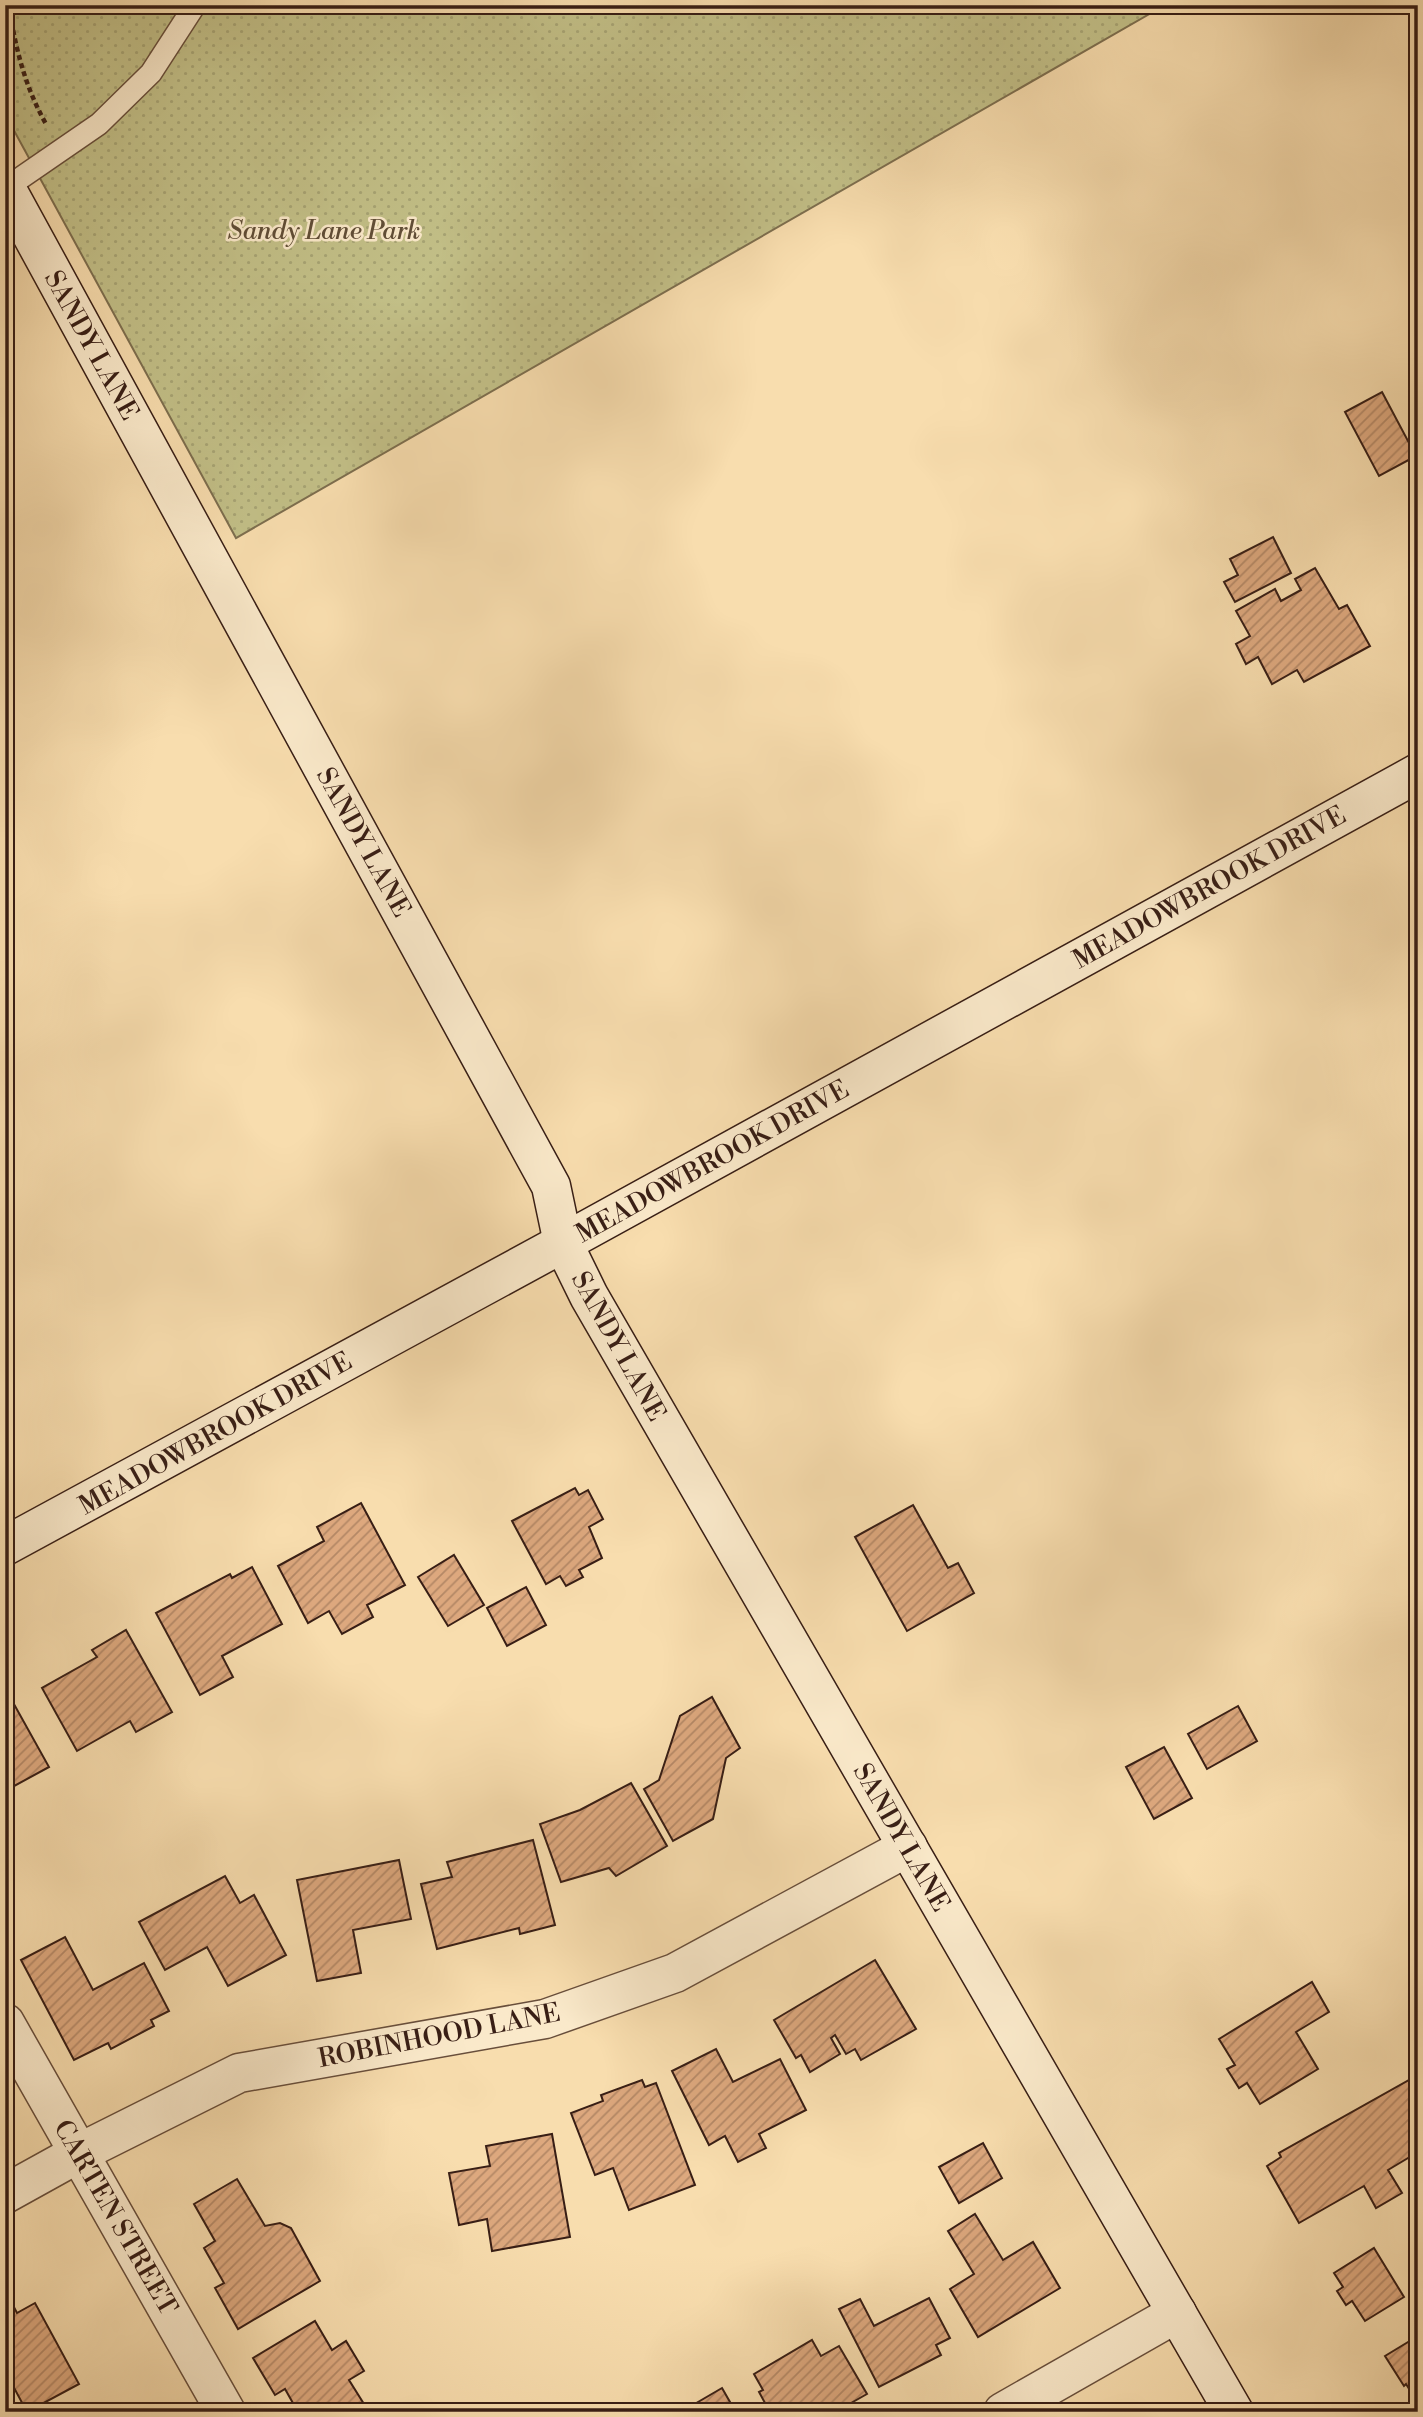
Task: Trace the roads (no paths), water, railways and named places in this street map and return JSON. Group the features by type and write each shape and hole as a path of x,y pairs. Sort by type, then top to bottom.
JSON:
{"street":[{"name":"SANDY LANE","path":"6,187 551,1186 563,1243 589,1296 1234,2412"},
{"name":"MEADOWBROOK DRIVE","path":"5,1546 1418,773"},
{"name":"ROBINHOOD LANE","path":"5,2194 79,2153 239,2073 545,2018 675,1973 908,1847"},
{"name":"CARTEN STREET","path":"5,2023 226,2412"},
{"path":"1003,2412 1178,2313"}],"lane":[{"path":"6,187 99,124 151,73 195,5"}],"park label":[{"name":"Sandy Lane Park","path":"324,230"}]}
